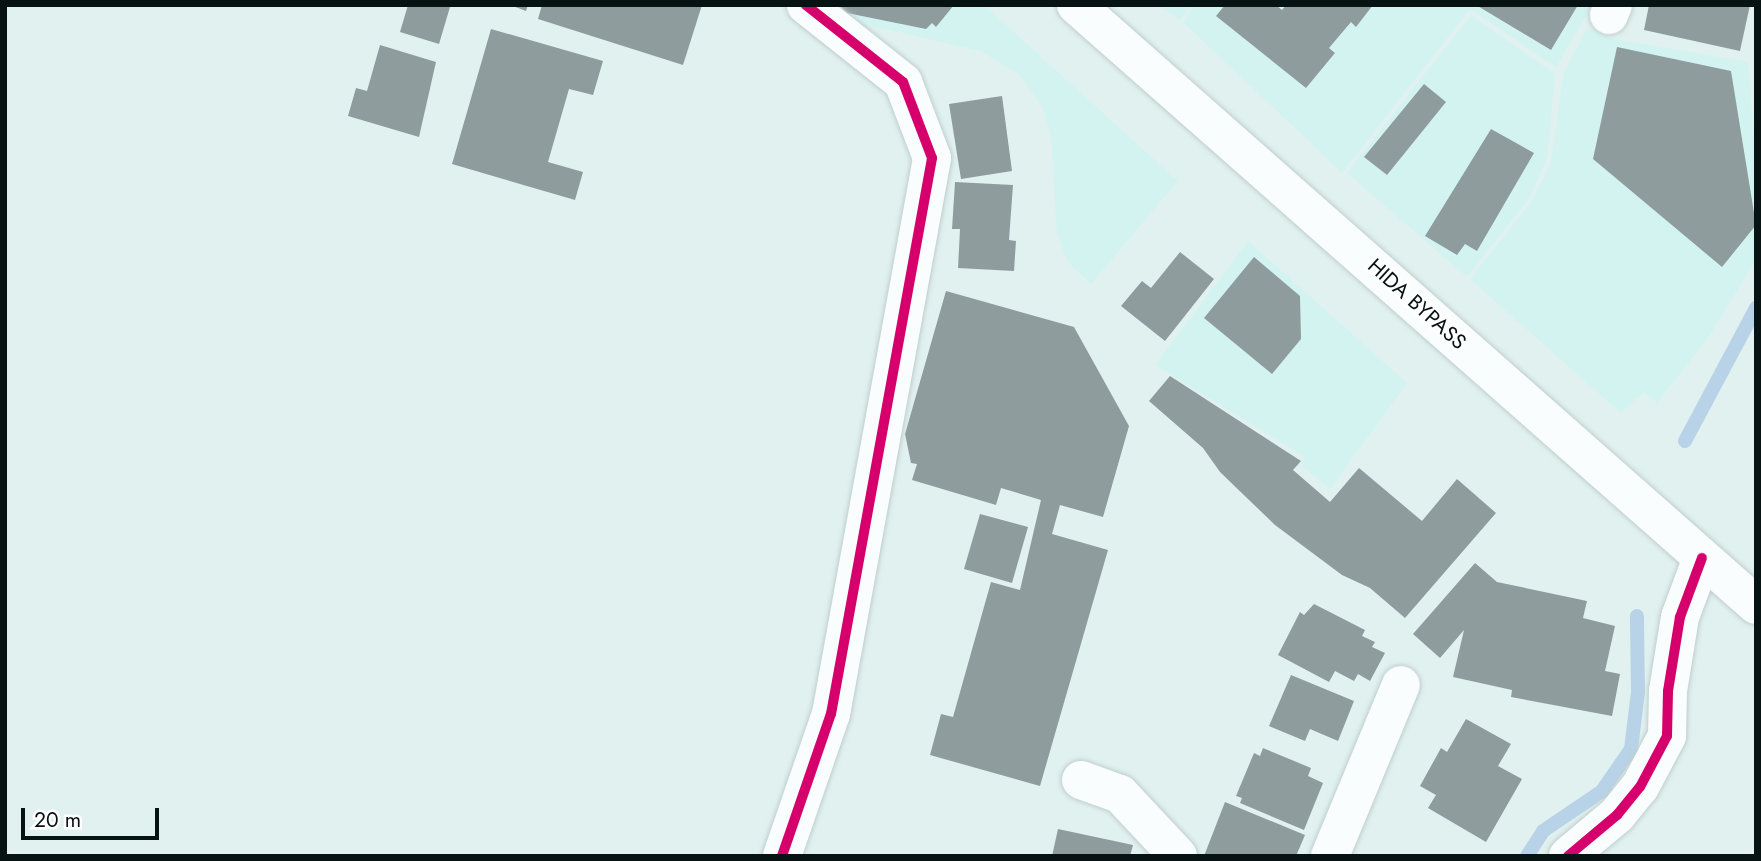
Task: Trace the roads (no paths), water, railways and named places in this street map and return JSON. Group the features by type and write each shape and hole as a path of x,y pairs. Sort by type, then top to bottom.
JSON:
{"main road":[{"path":"782,856 831,714 932,158 903,82 806,5"},
{"name":"HIDA BYPASS","path":"1076,5 1756,605"},
{"path":"1568,856 1617,815 1640,788 1667,736 1668,691 1680,617 1702,558"},
{"path":"1330,856 1401,685"},
{"path":"1081,780 1120,794 1178,856"}],"waterway":[{"path":"1685,441 1756,308"},
{"path":"1527,856 1543,831 1602,791 1631,749 1638,692 1637,616"}]}
